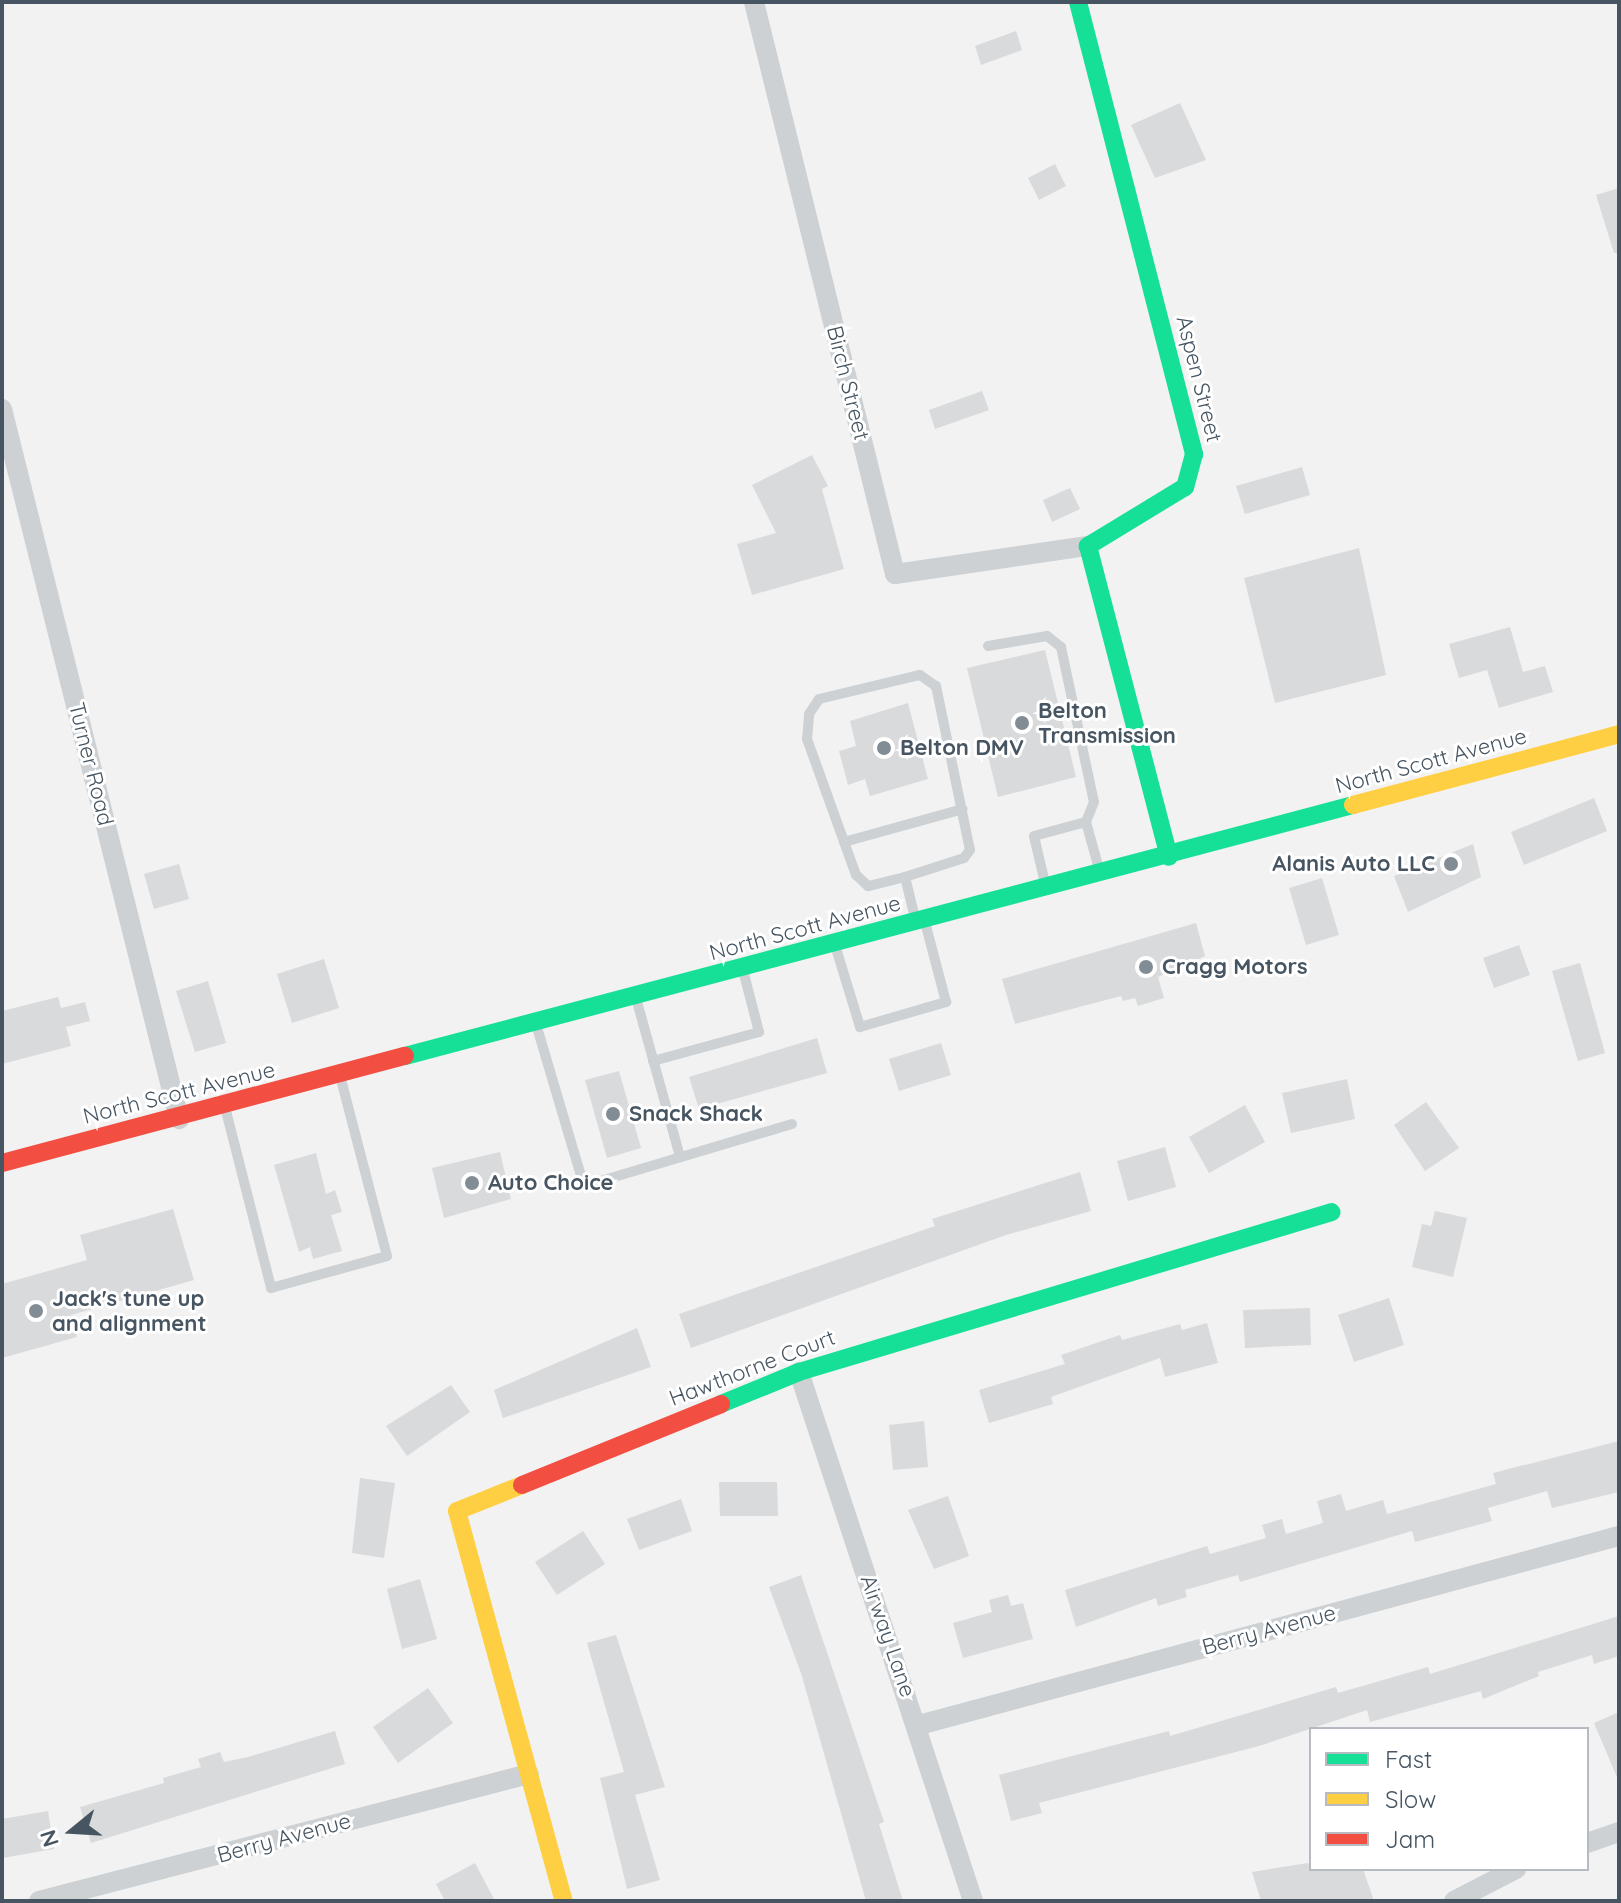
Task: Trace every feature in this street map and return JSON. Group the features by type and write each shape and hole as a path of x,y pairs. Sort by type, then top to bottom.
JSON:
{"street":[{"name":"Birch Street","path":"754,2 895,574 1088,546"},
{"name":"Aspen Street","path":"1078,2 1194,454 1185,487 1088,546"},
{"name":"Turner Road","path":"2,409 179,1119"},
{"path":"1088,546 1169,857"},
{"name":"North Scott Avenue","path":"2,1163 1169,857 1619,734"},
{"name":"Hawthorne Court","path":"529,1774 457,1511 799,1372 1332,1212"},
{"name":"Airway Lane","path":"799,1372 919,1725 973,1901"},
{"name":"Berry Avenue","path":"919,1725 1619,1536"},
{"path":"529,1774 564,1901"},
{"name":"Berry Avenue","path":"39,1901 529,1774"},
{"path":"1589,1842 1619,1832"},
{"path":"1454,1901 1512,1871"}],"lane":[{"path":"988,646 1047,636 1061,647 1094,802 1086,822 1101,875"},
{"path":"920,675 936,686 963,809 970,850 964,858 868,886 856,875 807,739 809,714 819,699 891,679 920,675"},
{"path":"844,842 963,809"},
{"path":"1046,889 1034,836 1086,822"},
{"path":"835,945 860,1027 946,1002 905,877"},
{"path":"653,1061 759,1032 743,970"},
{"path":"636,998 680,1157"},
{"path":"536,1024 584,1186 792,1124"},
{"path":"225,1107 271,1288 387,1256 340,1076"}],"building":[{"path":"1016,31 1022,50 981,65 975,46"},
{"path":"1180,103 1206,160 1155,178 1131,125"},
{"path":"1055,164 1066,186 1039,200 1028,178"},
{"path":"1619,188 1619,253 1614,253 1596,195"},
{"path":"982,391 989,410 935,429 929,410"},
{"path":"812,455 828,486 822,489 844,569 752,595 737,544 776,533 752,485"},
{"path":"1302,467 1310,495 1245,514 1236,486"},
{"path":"1070,488 1080,509 1052,522 1043,500"},
{"path":"1359,548 1386,675 1275,703 1244,578"},
{"path":"1510,627 1523,672 1545,666 1553,692 1499,708 1487,670 1459,678 1449,644"},
{"name":"Belton Transmission","path":"1045,650 1076,777 998,797 967,668"},
{"name":"Belton DMV","path":"908,703 928,779 870,796 865,779 848,785 839,751 856,746 850,721"},
{"path":"1594,798 1607,831 1524,865 1511,832"},
{"name":"Alanis Auto LLC","path":"1473,844 1481,877 1408,912 1394,876"},
{"path":"179,864 189,899 154,909 144,874"},
{"path":"1322,878 1339,935 1306,945 1289,888"},
{"path":"1196,923 1205,956 1158,977 1164,998 1138,1006 1135,998 1123,1001 1121,996 1015,1024 1002,979"},
{"path":"1519,945 1530,975 1494,988 1483,958"},
{"path":"324,959 339,1008 292,1023 277,974"},
{"path":"1580,963 1605,1053 1578,1061 1552,971"},
{"path":"208,981 226,1043 195,1052 176,991"},
{"path":"58,997 61,1008 85,1002 90,1021 66,1027 71,1046 2,1064 2,1011"},
{"path":"817,1038 827,1073 699,1109 689,1077"},
{"path":"941,1043 951,1075 899,1091 889,1059"},
{"name":"Snack Shack","path":"619,1071 641,1148 607,1158 585,1080"},
{"path":"1347,1079 1355,1119 1291,1133 1282,1093"},
{"path":"1426,1102 1459,1148 1425,1171 1394,1125"},
{"path":"1245,1105 1265,1142 1209,1173 1189,1137"},
{"path":"1165,1147 1176,1187 1128,1201 1117,1161"},
{"name":"Auto Choice","path":"500,1152 511,1199 444,1218 432,1168"},
{"path":"316,1153 326,1194 335,1190 342,1212 331,1215 342,1251 313,1259 310,1247 299,1252 274,1165"},
{"path":"1080,1172 1091,1211 1006,1235 691,1348 679,1314 935,1226 932,1219"},
{"path":"173,1209 194,1280 71,1315 77,1337 2,1358 2,1284 87,1260 80,1235"},
{"path":"1435,1211 1467,1218 1453,1277 1412,1267 1422,1224 1431,1226"},
{"path":"1389,1298 1404,1345 1354,1362 1338,1315"},
{"path":"1310,1308 1311,1345 1245,1348 1243,1310"},
{"path":"1207,1323 1218,1363 1165,1377 1160,1358 1051,1397 1053,1404 989,1423 979,1390 1065,1364 1061,1355 1120,1335 1122,1340 1180,1324 1182,1330"},
{"path":"637,1328 651,1367 503,1418 494,1390"},
{"path":"451,1385 470,1412 407,1456 386,1426"},
{"path":"924,1421 928,1467 893,1470 889,1425"},
{"path":"1619,1441 1619,1492 1552,1508 1547,1491 1488,1508 1492,1521 1415,1542 1412,1531 1240,1582 1238,1575 1185,1590 1187,1597 1158,1606 1156,1598 1076,1627 1065,1590 1207,1546 1210,1554 1266,1538 1262,1525 1282,1519 1286,1534 1323,1523 1317,1501 1341,1494 1346,1511 1383,1500 1387,1514 1496,1484 1493,1473"},
{"path":"360,1478 395,1483 384,1558 352,1553"},
{"path":"719,1482 777,1482 778,1516 720,1516"},
{"path":"948,1496 969,1556 934,1569 908,1510"},
{"path":"681,1499 692,1531 639,1550 627,1519"},
{"path":"583,1531 605,1564 557,1595 535,1562"},
{"path":"801,1575 884,1822 879,1824 903,1901 866,1901 801,1673 769,1587"},
{"path":"420,1579 437,1639 402,1649 387,1589"},
{"path":"1008,1595 1011,1606 1023,1603 1033,1639 963,1658 953,1623 992,1612 989,1600"},
{"path":"1619,1616 1619,1656 1594,1664 1592,1655 1538,1672 1539,1676 1483,1699 1481,1691 1370,1722 1367,1710 1259,1746 1039,1803 1042,1813 1011,1821 999,1775 1169,1731 1170,1736 1336,1687 1338,1693 1428,1667 1430,1674"},
{"path":"616,1635 665,1787 635,1795 660,1880 627,1889 600,1778 624,1772 587,1643"},
{"path":"428,1688 453,1723 398,1763 373,1727"},
{"path":"1619,1712 1619,1782 1594,1723"},
{"path":"335,1731 345,1764 91,1843 80,1807 164,1783 163,1778 201,1767 198,1759 220,1752 224,1762"},
{"path":"48,1811 54,1849 2,1858 2,1819"},
{"path":"475,1863 495,1901 445,1901 436,1884"},
{"path":"1308,1863 1309,1871 1364,1871 1374,1901 1261,1901 1252,1872"}],"traffic: fast":[{"path":"1078,2 1194,454 1185,487 1088,546 1169,857"},
{"path":"405,1056 1353,805"},
{"path":"721,1404 799,1372 1332,1212"}],"traffic: slow":[{"path":"1353,805 1619,734"},
{"path":"522,1485 457,1511 564,1901"}],"traffic: jam":[{"path":"2,1163 405,1056"},
{"path":"522,1485 721,1404"}],"place":[{"name":"Belton Transmission","path":"1022,723"},
{"name":"Belton DMV","path":"884,748"},
{"name":"Alanis Auto LLC","path":"1451,864"},
{"name":"Cragg Motors","path":"1146,967"},
{"name":"Snack Shack","path":"613,1114"},
{"name":"Auto Choice","path":"472,1183"},
{"name":"Jack's tune up and alignment","path":"36,1311"}]}
